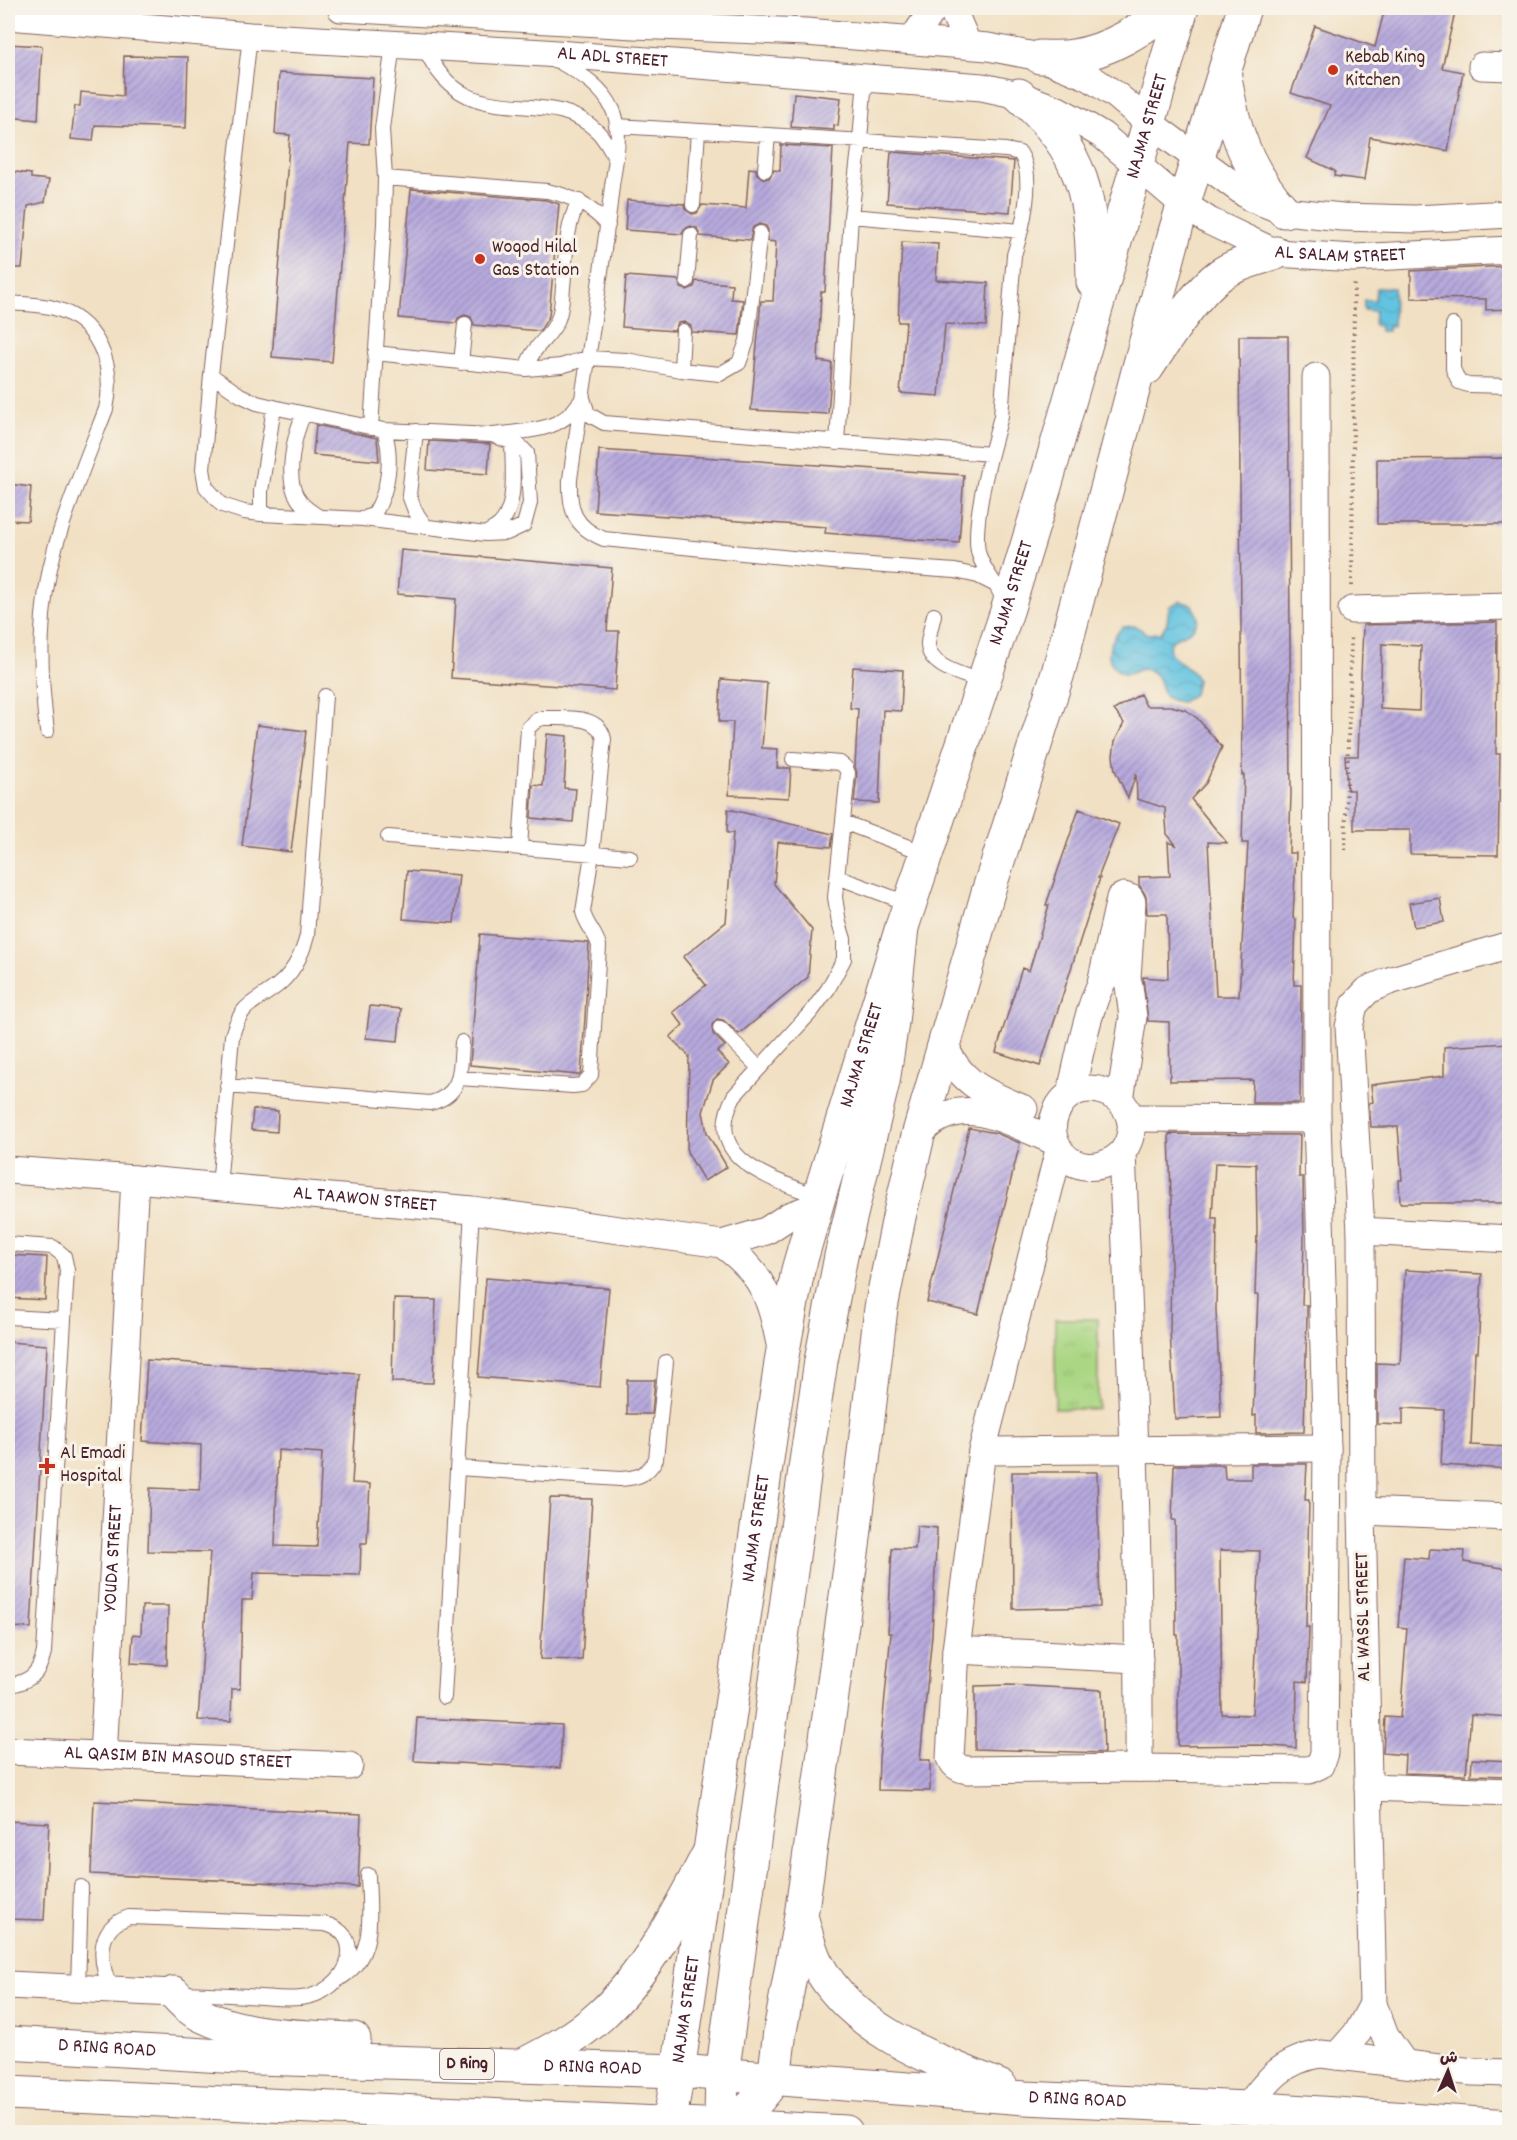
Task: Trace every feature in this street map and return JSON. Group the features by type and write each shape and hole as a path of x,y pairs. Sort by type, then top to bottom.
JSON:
{"main road":[{"path":"1040,57 1074,56 1109,46 1143,29 1170,8"},
{"name":"NAJMA STREET","path":"669,2128 782,1356 798,1270 906,916 983,682 1002,596 1044,490 1182,8"},
{"path":"769,2130 780,2031 801,1916 853,1545 881,1308 899,1216 918,1136 989,889 1058,673 1131,392 1183,204 1199,159 1244,8"},
{"path":"1225,72 1230,106 1240,140 1264,188 1284,211"},
{"path":"1018,95 1042,115 1057,133 1079,172 1092,224 1093,319"},
{"path":"1131,392 1175,327 1220,275 1276,253"},
{"path":"720,2129 722,2075 819,1372 841,1256 884,1082 906,916"},
{"path":"521,2066 573,2037 601,2015 621,1994 668,1928 709,1852"},
{"path":"801,1916 817,1963 834,1990 847,2005 873,2025 936,2060 1025,2097"},
{"path":"174,1993 187,2006 233,2027 265,2034 443,2044 460,2049 486,2065"},
{"name":"D RING ROAD","path":"8,2043 256,2058 678,2071 1025,2097 1248,2108 1509,2126"},
{"path":"678,2071 703,2095 720,2129"},
{"path":"720,2129 752,2106 774,2079"},
{"path":"8,2093 669,2128 846,2133"}],"street":[{"name":"AL ADL STREET","path":"341,8 634,26 806,32 967,43 1040,57 1089,77 1199,159"},
{"path":"913,39 934,8"},
{"path":"952,8 967,43"},
{"name":"AL ADL STREET","path":"8,16 250,36 544,53 982,87 1018,95 1058,110 1080,122 1102,135 1183,204"},
{"path":"1482,66 1509,67"},
{"name":"AL SALAM STREET","path":"1199,159 1251,198 1284,211 1342,217 1415,219 1509,214"},
{"name":"AL SALAM STREET","path":"1183,204 1209,221 1276,253 1354,258 1509,250"},
{"path":"944,1045 957,1069 975,1087 1056,1137 1066,1158 1084,1167 1105,1165 1115,1161 1122,1154 1132,1133 1125,1109 1133,1017 1129,986 1114,981 1090,1016 1070,1095 1057,1110 1056,1137 982,1451 956,1650 950,1758 960,1769 1309,1770 1320,1765 1324,1754 1327,1448 1317,1119 1316,377"},
{"path":"1352,610 1509,606"},
{"name":"AL WASSL STREET","path":"1404,2063 1385,2036 1373,2004 1362,1511 1361,1231 1349,1027 1354,1005 1368,990 1389,981 1509,945"},
{"path":"1070,1095 1083,1090 1096,1089 1109,1092 1125,1109 1317,1119"},
{"path":"918,1136 926,1126 942,1116 961,1110 974,1111 1056,1137"},
{"path":"1122,1154 1135,1449 1139,1768"},
{"name":"AL TAAWON STREET","path":"8,1170 135,1179 472,1210 722,1244 766,1231 789,1216 818,1202"},
{"name":"YOUDA STREET","path":"103,1756 135,1179"},
{"path":"1361,1231 1509,1239"},
{"path":"722,1244 741,1258 756,1275 767,1294 775,1319 782,1356"},
{"path":"982,1451 1327,1448"},
{"path":"1362,1511 1509,1517"},
{"path":"956,1650 1139,1659"},
{"name":"AL QASIM BIN MASOUD STREET","path":"8,1751 348,1766"},
{"path":"1368,1786 1509,1792"},
{"path":"8,1985 174,1993"},
{"name":"AL WASSL STREET","path":"1337,2056 1358,2032 1373,2004"},
{"path":"1248,2108 1265,2083 1277,2072 1290,2063 1313,2056 1337,2056 1473,2072 1509,2073"}],"lane":[{"path":"250,36 211,375 203,469 206,487 222,505 244,512 363,519 486,534 507,533 524,525 530,503 528,453 519,445 492,435"},
{"path":"363,519 374,514 386,487 387,439 377,428 375,353 385,178 382,129 393,44"},
{"path":"424,46 430,61 440,74 466,95 499,105 557,111 571,115 597,131 608,144 615,158"},
{"path":"544,53 585,77 603,91 615,111 615,158 608,225 570,479 571,510 579,524 592,534 604,539 842,563 955,571 978,576 1002,596"},
{"path":"837,443 851,216 865,79"},
{"path":"616,126 860,140 1006,150 1020,153 1025,160 1027,175 1021,231 1014,255 1001,416 979,510 978,551 982,563 1002,596"},
{"path":"693,205 698,131"},
{"path":"765,170 768,135"},
{"path":"385,178 477,189 547,191 563,194 595,211 608,225"},
{"path":"526,369 535,348 558,320 568,229 579,201"},
{"path":"851,216 1021,231"},
{"path":"375,353 526,369 561,366 587,358 626,360 720,374 739,363 747,341 760,233"},
{"path":"687,281 691,235"},
{"path":"8,303 51,307 81,322 93,334 101,348 110,378 106,410 65,518 47,585 40,656 47,731"},
{"path":"461,363 465,324"},
{"path":"1453,325 1453,369 1459,382 1468,385 1509,386"},
{"path":"681,370 683,331"},
{"path":"211,375 240,395 274,407 377,428 416,431 492,435 557,424 573,412 582,396"},
{"path":"582,396 588,414 604,423 991,454"},
{"path":"261,514 261,491 274,407"},
{"path":"304,414 296,430 292,458 294,489 304,507 320,517"},
{"path":"416,431 409,495 415,511 426,527"},
{"path":"486,534 500,525 507,512 512,491 512,442"},
{"path":"934,615 928,643 933,658 939,664 983,682"},
{"path":"219,1187 227,1086 235,1023 252,1001 278,985 288,975 297,963 307,936 326,696"},
{"path":"459,1078 573,1086 582,1085 591,1075 599,946 583,912 592,854 603,739 600,728 594,723 586,720 543,718 528,728 520,848"},
{"path":"793,759 835,762 845,767 848,773 836,907 844,939 843,958 828,989 812,1011 734,1096 727,1109 725,1122 726,1136 731,1149 740,1160 818,1202"},
{"path":"843,822 927,854"},
{"path":"388,837 630,857"},
{"path":"837,877 906,916"},
{"path":"720,1028 759,1068"},
{"path":"227,1086 430,1103 440,1101 448,1095 459,1078 462,1042"},
{"path":"444,1697 472,1210"},
{"path":"8,1244 53,1247 64,1256 67,1270 44,1652 41,1664 27,1681 8,1686 8,1707"},
{"path":"8,1317 63,1320"},
{"path":"458,1468 620,1479 642,1476 651,1469 656,1459 666,1362"},
{"path":"174,1993 298,1998 320,1993 355,1966 366,1949 369,1931 368,1875"},
{"path":"78,1988 81,1887"},
{"path":"111,1989 104,1972 102,1953 106,1933 120,1920 129,1917 325,1924 344,1935 349,1948 348,1959 339,1979"},
{"path":"78,1951 102,1953"}],"green space":[{"path":"1055,1319 1098,1319 1098,1409 1055,1409"}],"water":[{"path":"1376,288 1394,288 1393,326 1388,326 1388,331 1380,331 1380,326 1374,325 1375,311 1364,310 1364,300 1375,300"},
{"path":"1180,601 1192,605 1198,617 1193,629 1172,641 1169,647 1173,657 1190,670 1197,680 1194,694 1182,702 1167,698 1159,679 1147,669 1127,674 1120,672 1112,664 1109,653 1115,636 1123,627 1136,626 1147,634 1161,633 1167,623 1169,607"}],"building":[{"path":"1385,8 1456,8 1442,68 1463,72 1448,151 1370,137 1364,180 1334,176 1335,171 1307,158 1330,106 1291,93 1315,26 1375,47"},
{"path":"8,44 42,46 38,120 8,117"},
{"path":"124,56 188,57 186,128 95,125 93,141 71,139 75,106 80,106 81,92 123,96"},
{"path":"279,73 373,78 369,144 350,143 332,362 272,357 290,135 275,134"},
{"path":"794,93 841,98 838,126 834,125 834,130 791,127"},
{"path":"781,145 833,148 825,292 821,292 818,361 832,363 828,414 751,410 761,301 773,301 776,242 768,241 766,226 760,224 753,227 750,240 700,236 697,228 691,226 684,229 682,234 625,230 627,200 684,204 685,209 692,214 697,213 702,205 746,208 749,168 756,169 757,174 764,179 769,178 774,170 780,171"},
{"path":"891,152 1014,161 1010,212 887,203"},
{"path":"8,171 31,174 31,178 49,180 45,202 28,206 22,268 8,268"},
{"name":"Woqod Hilal Gas Station","path":"411,189 546,200 559,204 549,316 540,331 474,325 471,317 465,315 458,318 456,323 399,318"},
{"path":"902,242 938,244 936,280 988,283 986,326 945,324 939,396 900,393 906,322 898,322"},
{"path":"1508,266 1509,309 1486,310 1486,299 1411,298 1411,271"},
{"path":"626,276 678,280 681,288 687,290 694,287 696,281 732,284 731,299 743,300 739,335 692,332 691,326 684,322 678,323 674,331 622,327"},
{"path":"1239,336 1288,336 1291,794 1289,853 1296,853 1293,918 1296,919 1294,985 1301,985 1300,1103 1252,1103 1253,1080 1170,1081 1169,1022 1148,1021 1143,977 1168,979 1167,914 1147,914 1146,896 1139,885 1139,877 1170,876 1168,842 1177,846 1167,834 1165,808 1137,799 1136,774 1128,798 1115,770 1113,756 1115,741 1124,723 1114,710 1140,694 1146,706 1171,706 1185,710 1197,718 1222,747 1206,783 1191,799 1227,843 1208,842 1216,996 1239,996 1248,843 1242,843 1244,775 1242,775"},
{"path":"316,425 377,438 379,461 313,455"},
{"path":"429,441 490,444 488,474 427,470"},
{"path":"599,450 964,475 959,543 825,533 826,527 595,511"},
{"path":"1509,458 1509,524 1377,524 1377,459"},
{"path":"8,484 31,487 28,521 8,520"},
{"path":"401,550 612,568 607,631 619,631 615,690 451,678 456,599 397,594"},
{"path":"1497,622 1496,754 1500,754 1498,855 1410,854 1410,830 1354,830 1354,790 1347,790 1345,756 1358,756 1363,625","holes":["1382,644 1421,646 1419,711 1380,709"]},
{"path":"853,667 903,670 901,711 883,710 879,803 854,802 858,709 850,708"},
{"path":"721,679 767,683 762,748 778,749 777,768 791,768 789,798 729,795 733,722 719,722"},
{"path":"257,725 306,731 291,852 242,846"},
{"path":"547,734 567,736 564,788 576,789 573,822 531,818 533,785 543,786"},
{"path":"728,809 833,834 831,847 778,842 774,884 812,930 808,977 739,1034 723,1020 717,1019 712,1025 713,1034 725,1046 717,1052 729,1064 713,1080 703,1112 707,1133 727,1167 704,1181 687,1152 689,1056 670,1037 683,1025 673,1012 706,985 683,957 726,922 733,833 727,833"},
{"path":"1079,809 1119,824 1098,878 1100,878 1040,1066 996,1052 1022,968 1029,971 1049,905 1046,905"},
{"path":"407,871 459,875 454,923 403,919"},
{"path":"1440,898 1444,922 1414,927 1409,903"},
{"path":"480,934 589,943 581,1073 579,1075 470,1065"},
{"path":"370,1006 401,1009 398,1041 366,1038"},
{"path":"1509,1043 1509,1203 1400,1203 1399,1180 1402,1180 1398,1127 1371,1127 1369,1103 1373,1102 1371,1085 1444,1076 1444,1047"},
{"path":"253,1109 278,1111 277,1132 251,1130"},
{"path":"969,1128 996,1133 1020,1143 978,1314 927,1302"},
{"path":"1169,1134 1300,1135 1299,1177 1303,1177 1304,1241 1302,1305 1307,1305 1304,1432 1256,1433 1256,1415 1253,1416 1258,1295 1255,1295 1256,1164 1215,1163 1212,1218 1217,1218 1216,1310 1221,1417 1175,1419 1170,1331 1172,1195"},
{"path":"8,1255 47,1257 45,1300 8,1298"},
{"path":"1405,1270 1482,1274 1478,1352 1475,1352 1471,1445 1509,1447 1509,1469 1441,1465 1444,1410 1403,1408 1403,1425 1377,1424 1377,1363 1400,1364"},
{"path":"486,1278 609,1288 600,1387 478,1377"},
{"path":"394,1299 436,1300 433,1383 392,1382"},
{"path":"8,1342 47,1345 31,1628 8,1627"},
{"path":"147,1360 359,1374 352,1483 370,1484 367,1543 361,1543 360,1575 254,1573 252,1600 242,1600 240,1689 232,1689 231,1721 198,1720 210,1552 148,1551 150,1488 200,1490 201,1445 142,1441","holes":["278,1450 322,1453 317,1547 275,1546"]},
{"path":"627,1380 655,1380 652,1414 627,1414"},
{"path":"1251,1464 1307,1464 1305,1500 1309,1500 1306,1627 1309,1627 1307,1682 1297,1681 1296,1748 1259,1745 1178,1746 1175,1520 1172,1520 1174,1465 1224,1465 1225,1479 1251,1479","holes":["1220,1550 1260,1551 1252,1715 1222,1714"]},
{"path":"1012,1472 1097,1472 1100,1607 1013,1609"},
{"path":"550,1498 592,1499 582,1660 540,1659"},
{"path":"917,1526 937,1528 932,1635 920,1760 930,1760 930,1791 878,1790 891,1633 888,1633 892,1548 915,1549"},
{"path":"1430,1549 1465,1551 1464,1562 1509,1569 1509,1717 1471,1714 1466,1775 1404,1773 1405,1755 1383,1753 1385,1717 1400,1718 1407,1628 1398,1627 1404,1557 1429,1559"},
{"path":"142,1606 168,1606 167,1665 131,1663 133,1634 141,1635"},
{"path":"1009,1685 1102,1690 1104,1753 975,1749 975,1686"},
{"path":"417,1718 562,1725 560,1768 414,1761"},
{"path":"1472,1759 1509,1761 1509,1776 1471,1775"},
{"path":"94,1801 361,1814 358,1887 91,1874"},
{"path":"8,1821 49,1823 44,1920 8,1919"}],"place":[{"name":"Kebab King Kitchen","path":"1333,70"},
{"name":"Woqod Hilal Gas Station","path":"480,259"},
{"name":"Al Emadi Hospital","path":"47,1466"}]}
